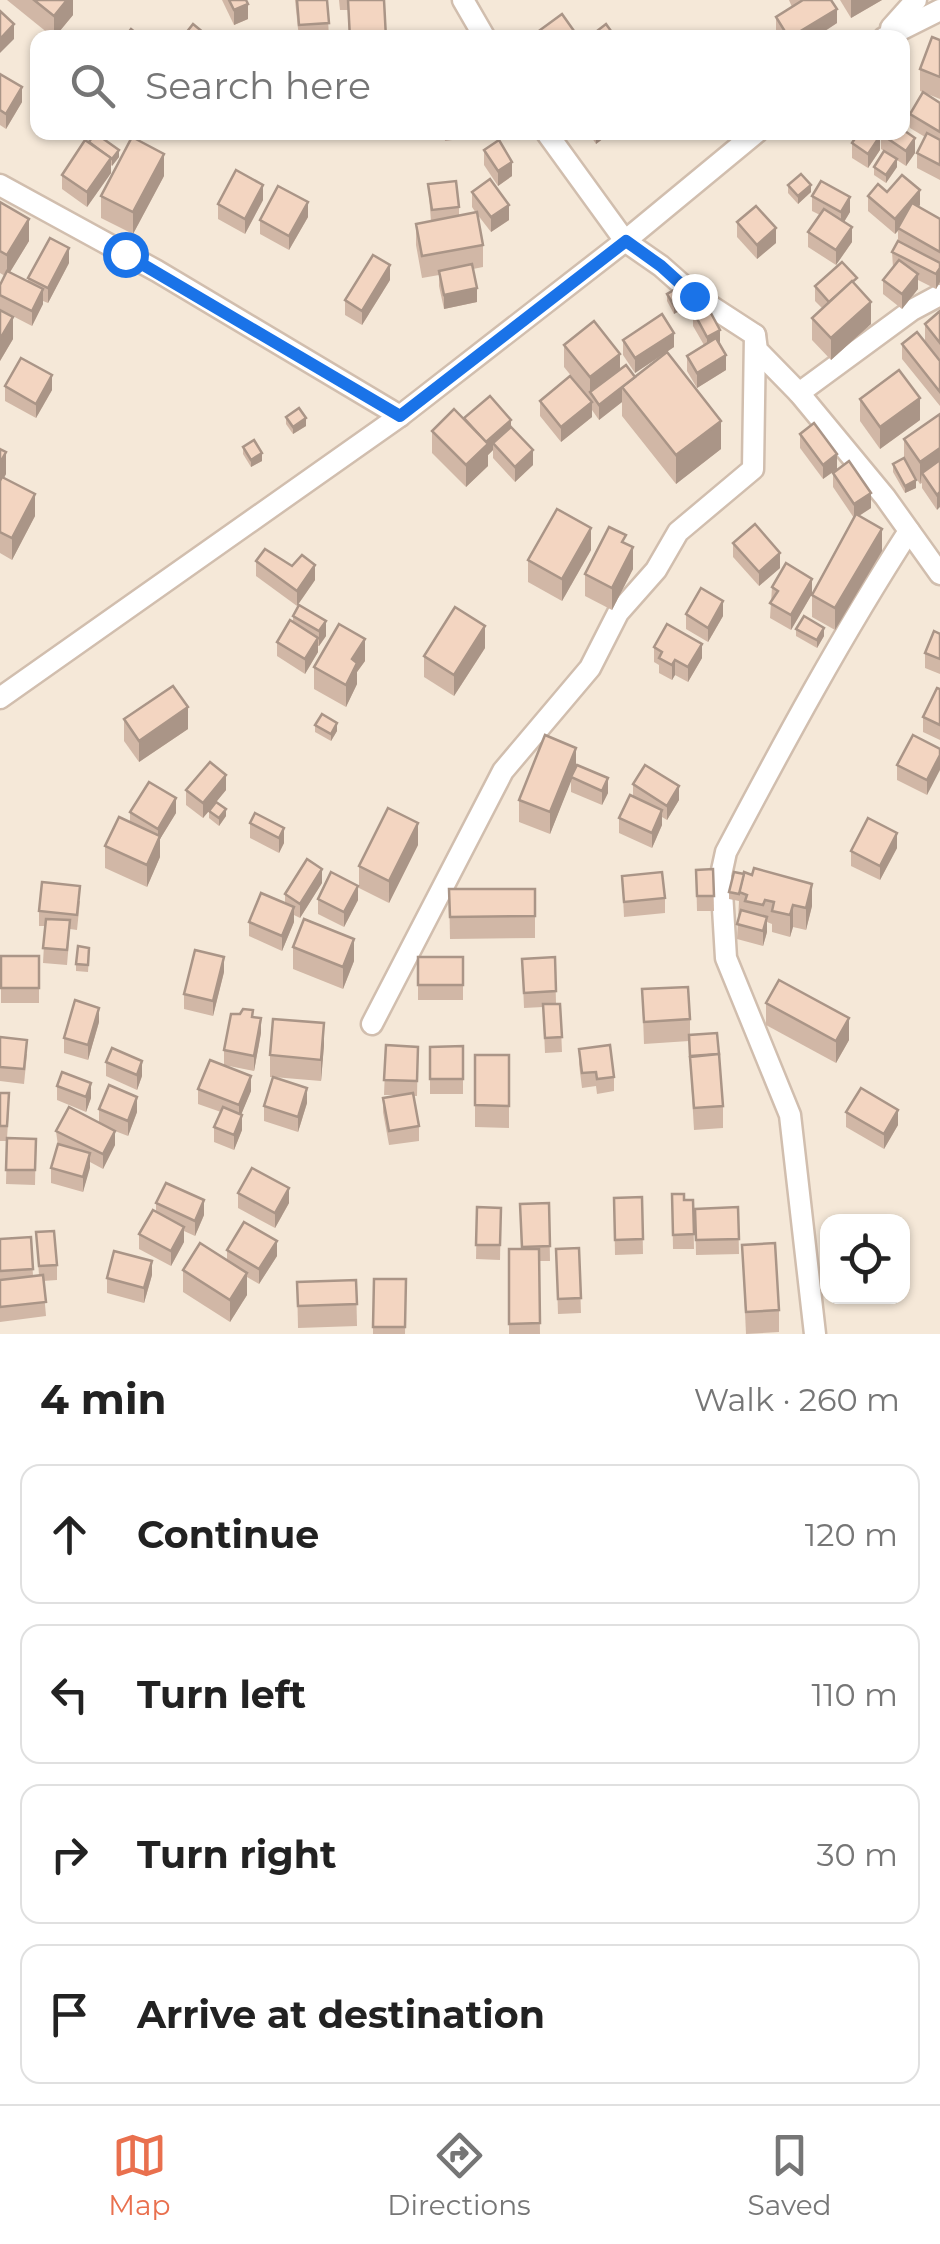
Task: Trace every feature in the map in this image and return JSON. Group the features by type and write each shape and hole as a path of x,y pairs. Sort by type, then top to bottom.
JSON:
{"street":[{"path":"462,0 480,30"},
{"path":"891,30 916,0"},
{"path":"900,30 940,10"},
{"path":"552,140 626,241 694,296 755,336 757,350 799,393 940,574"},
{"path":"0,698 400,416 626,241 748,140"},
{"path":"0,185 157,272 400,416"},
{"path":"799,393 912,310 940,295"},
{"path":"372,1024 503,771 590,668 618,613 656,570 678,532 753,469 755,336"},
{"path":"815,1334 790,1115 726,958 721,875 726,852 815,683 909,531"}],"shaded area":[{"path":"0,0 940,0 940,1334 0,1334"}],"building":[{"path":"34,0 67,0 54,16"},
{"path":"229,0 246,0 248,4 234,10"},
{"path":"297,0 327,0 329,23 299,25"},
{"path":"348,0 384,0 386,30 350,30"},
{"path":"803,0 831,0 837,9 802,30 784,30 776,17"},
{"path":"0,11 14,24 0,39"},
{"path":"562,14 573,30 540,30"},
{"path":"932,37 940,40 940,77 920,69"},
{"path":"0,74 22,87 6,114 0,110"},
{"path":"923,92 940,103 940,132 910,114"},
{"path":"927,133 940,140 940,165 917,153"},
{"path":"910,135 915,138 906,151 890,140 910,140"},
{"path":"85,140 111,158 87,192 62,175"},
{"path":"105,140 119,150 112,159 89,142"},
{"path":"130,140 164,154 133,212 101,196"},
{"path":"499,140 512,162 498,171 484,150"},
{"path":"854,140 877,140 868,154 852,143"},
{"path":"884,151 897,159 886,175 874,167"},
{"path":"236,170 263,185 245,219 218,204"},
{"path":"801,174 811,185 798,196 788,185"},
{"path":"902,175 920,190 895,219 868,196 878,184 887,192"},
{"path":"490,179 509,205 491,217 472,192"},
{"path":"456,181 459,207 432,210 428,184"},
{"path":"821,181 850,197 841,212 812,196"},
{"path":"278,186 308,202 289,236 260,220"},
{"path":"0,202 29,219 7,255 0,251"},
{"path":"912,203 940,219 940,252 898,228"},
{"path":"756,206 776,228 757,245 737,222"},
{"path":"824,209 852,227 836,250 808,232"},
{"path":"477,212 483,245 422,256 416,224"},
{"path":"50,238 69,248 48,288 28,278"},
{"path":"898,241 940,263 936,274 892,252"},
{"path":"373,255 390,265 362,311 345,300"},
{"path":"899,260 918,274 902,294 883,280"},
{"path":"842,262 857,278 829,302 815,286"},
{"path":"472,264 477,288 444,295 439,271"},
{"path":"7,271 43,289 32,311 0,295"},
{"path":"852,281 871,302 831,338 812,318"},
{"path":"681,286 688,298 674,306 667,294"},
{"path":"706,304 720,330 707,337 693,311"},
{"path":"0,310 13,317 0,339"},
{"path":"940,311 940,343 925,324"},
{"path":"662,314 674,333 635,358 623,340"},
{"path":"594,321 620,354 590,377 564,345"},
{"path":"917,332 940,361 940,392 902,344"},
{"path":"716,338 726,355 697,373 687,356"},
{"path":"667,352 721,421 676,455 622,387"},
{"path":"21,358 52,375 36,404 5,386"},
{"path":"626,365 635,377 599,405 590,392"},
{"path":"899,370 920,398 880,427 860,399"},
{"path":"570,376 592,402 561,427 540,401"},
{"path":"490,396 511,420 486,442 464,418"},
{"path":"299,408 306,418 293,427 286,417"},
{"path":"454,409 488,444 466,465 432,431"},
{"path":"940,414 940,448 920,462 904,439"},
{"path":"814,423 837,454 823,465 800,434"},
{"path":"511,427 533,450 515,467 493,443"},
{"path":"254,440 262,453 251,460 243,447"},
{"path":"904,458 916,480 905,486 893,464"},
{"path":"940,460 940,492 937,495 922,473"},
{"path":"849,461 871,493 854,504 833,473"},
{"path":"2,477 35,494 12,538 0,532"},
{"path":"557,509 591,528 562,579 528,560"},
{"path":"856,514 882,529 835,608 812,595"},
{"path":"755,524 780,553 759,572 733,543"},
{"path":"609,527 626,535 622,542 633,547 612,588 585,574"},
{"path":"265,549 292,566 302,555 315,565 297,591 256,561"},
{"path":"786,563 812,579 791,615 770,603 778,591 772,587"},
{"path":"701,588 723,601 708,628 686,614"},
{"path":"299,605 326,621 319,631 293,616"},
{"path":"455,607 485,626 454,675 424,656"},
{"path":"804,616 824,628 817,640 796,629"},
{"path":"290,620 318,638 305,659 277,642"},
{"path":"339,624 365,639 352,659 357,663 346,685 314,667"},
{"path":"667,624 702,644 688,667 659,658 662,652 654,647"},
{"path":"934,631 940,634 940,659 925,653"},
{"path":"173,686 188,707 139,741 124,719"},
{"path":"937,688 940,689 940,725 923,717"},
{"path":"322,714 337,723 331,734 315,725"},
{"path":"545,735 576,748 550,812 519,800"},
{"path":"913,735 940,749 927,780 897,765"},
{"path":"210,762 226,775 203,803 186,790"},
{"path":"577,765 608,778 602,791 571,777"},
{"path":"645,765 679,786 667,806 633,784"},
{"path":"149,782 176,798 158,829 130,812"},
{"path":"630,795 662,810 652,833 619,818"},
{"path":"216,802 226,809 219,818 209,811"},
{"path":"388,808 418,823 389,881 359,866"},
{"path":"255,813 284,828 279,838 250,823"},
{"path":"119,817 160,836 147,865 105,846"},
{"path":"868,818 897,833 880,866 851,851"},
{"path":"307,859 322,869 300,904 285,894"},
{"path":"754,868 812,884 806,908 793,905 790,915 772,911 774,902 765,900 763,905 745,901 747,895 739,892 744,872 752,875"},
{"path":"713,869 714,896 697,896 696,870"},
{"path":"331,872 358,886 344,912 318,899"},
{"path":"662,872 665,898 624,902 622,876"},
{"path":"734,872 744,874 739,894 729,892"},
{"path":"42,882 80,886 77,915 39,911"},
{"path":"449,889 535,889 535,916 450,917"},
{"path":"261,893 294,907 282,936 249,922"},
{"path":"741,910 767,917 763,931 737,924"},
{"path":"46,919 70,920 67,950 43,948"},
{"path":"304,919 354,939 343,967 293,947"},
{"path":"78,946 89,948 88,965 76,964"},
{"path":"195,950 224,957 213,1001 184,994"},
{"path":"1,956 39,956 39,988 1,988"},
{"path":"418,957 463,957 463,985 418,985"},
{"path":"555,957 556,991 524,993 522,959"},
{"path":"779,980 849,1018 836,1041 766,1003"},
{"path":"688,987 690,1019 644,1022 642,989"},
{"path":"75,1000 99,1008 88,1045 64,1038"},
{"path":"543,1004 560,1004 562,1037 545,1038"},
{"path":"243,1009 253,1010 252,1017 261,1018 254,1056 224,1050 231,1014 240,1014"},
{"path":"273,1019 324,1023 321,1060 270,1055"},
{"path":"717,1033 719,1054 690,1056 689,1035"},
{"path":"0,1037 27,1040 24,1069 0,1067"},
{"path":"386,1045 418,1047 417,1081 384,1080"},
{"path":"610,1045 614,1077 597,1079 596,1072 582,1073 579,1049"},
{"path":"463,1046 463,1079 430,1079 430,1047"},
{"path":"112,1048 142,1061 137,1075 106,1062"},
{"path":"719,1054 723,1106 694,1108 690,1057"},
{"path":"475,1055 509,1055 509,1106 475,1105"},
{"path":"210,1060 251,1076 239,1105 198,1089"},
{"path":"62,1072 91,1083 86,1097 57,1086"},
{"path":"273,1077 307,1088 298,1117 264,1106"},
{"path":"109,1085 137,1097 128,1121 99,1109"},
{"path":"861,1088 898,1110 884,1134 846,1112"},
{"path":"0,1093 9,1093 7,1126 0,1126"},
{"path":"413,1093 419,1126 389,1131 383,1098"},
{"path":"69,1107 115,1131 103,1154 56,1131"},
{"path":"223,1107 242,1115 234,1135 214,1127"},
{"path":"7,1138 36,1139 35,1170 6,1170"},
{"path":"58,1144 90,1153 83,1177 51,1168"},
{"path":"252,1168 289,1188 275,1213 238,1193"},
{"path":"166,1183 204,1200 195,1221 156,1203"},
{"path":"672,1194 684,1194 684,1200 693,1200 694,1234 673,1235"},
{"path":"642,1197 643,1239 615,1240 614,1198"},
{"path":"549,1203 550,1246 522,1247 520,1204"},
{"path":"477,1207 501,1208 500,1245 476,1245"},
{"path":"738,1207 739,1239 696,1240 695,1209"},
{"path":"153,1210 184,1227 171,1251 139,1234"},
{"path":"244,1222 277,1241 259,1269 227,1250"},
{"path":"54,1231 57,1265 39,1266 36,1232"},
{"path":"31,1237 33,1269 0,1271 0,1239"},
{"path":"200,1243 247,1273 230,1300 183,1270"},
{"path":"775,1243 779,1310 746,1312 742,1245"},
{"path":"579,1248 581,1298 558,1299 556,1249"},
{"path":"509,1249 539,1249 540,1323 509,1324"},
{"path":"114,1251 152,1261 144,1288 107,1278"},
{"path":"43,1275 46,1302 0,1307 0,1280"},
{"path":"374,1279 406,1279 405,1327 373,1327"},
{"path":"356,1280 357,1304 298,1306 297,1282"}],"route":[{"path":"125,254 400,416 626,241 694,296"}]}
